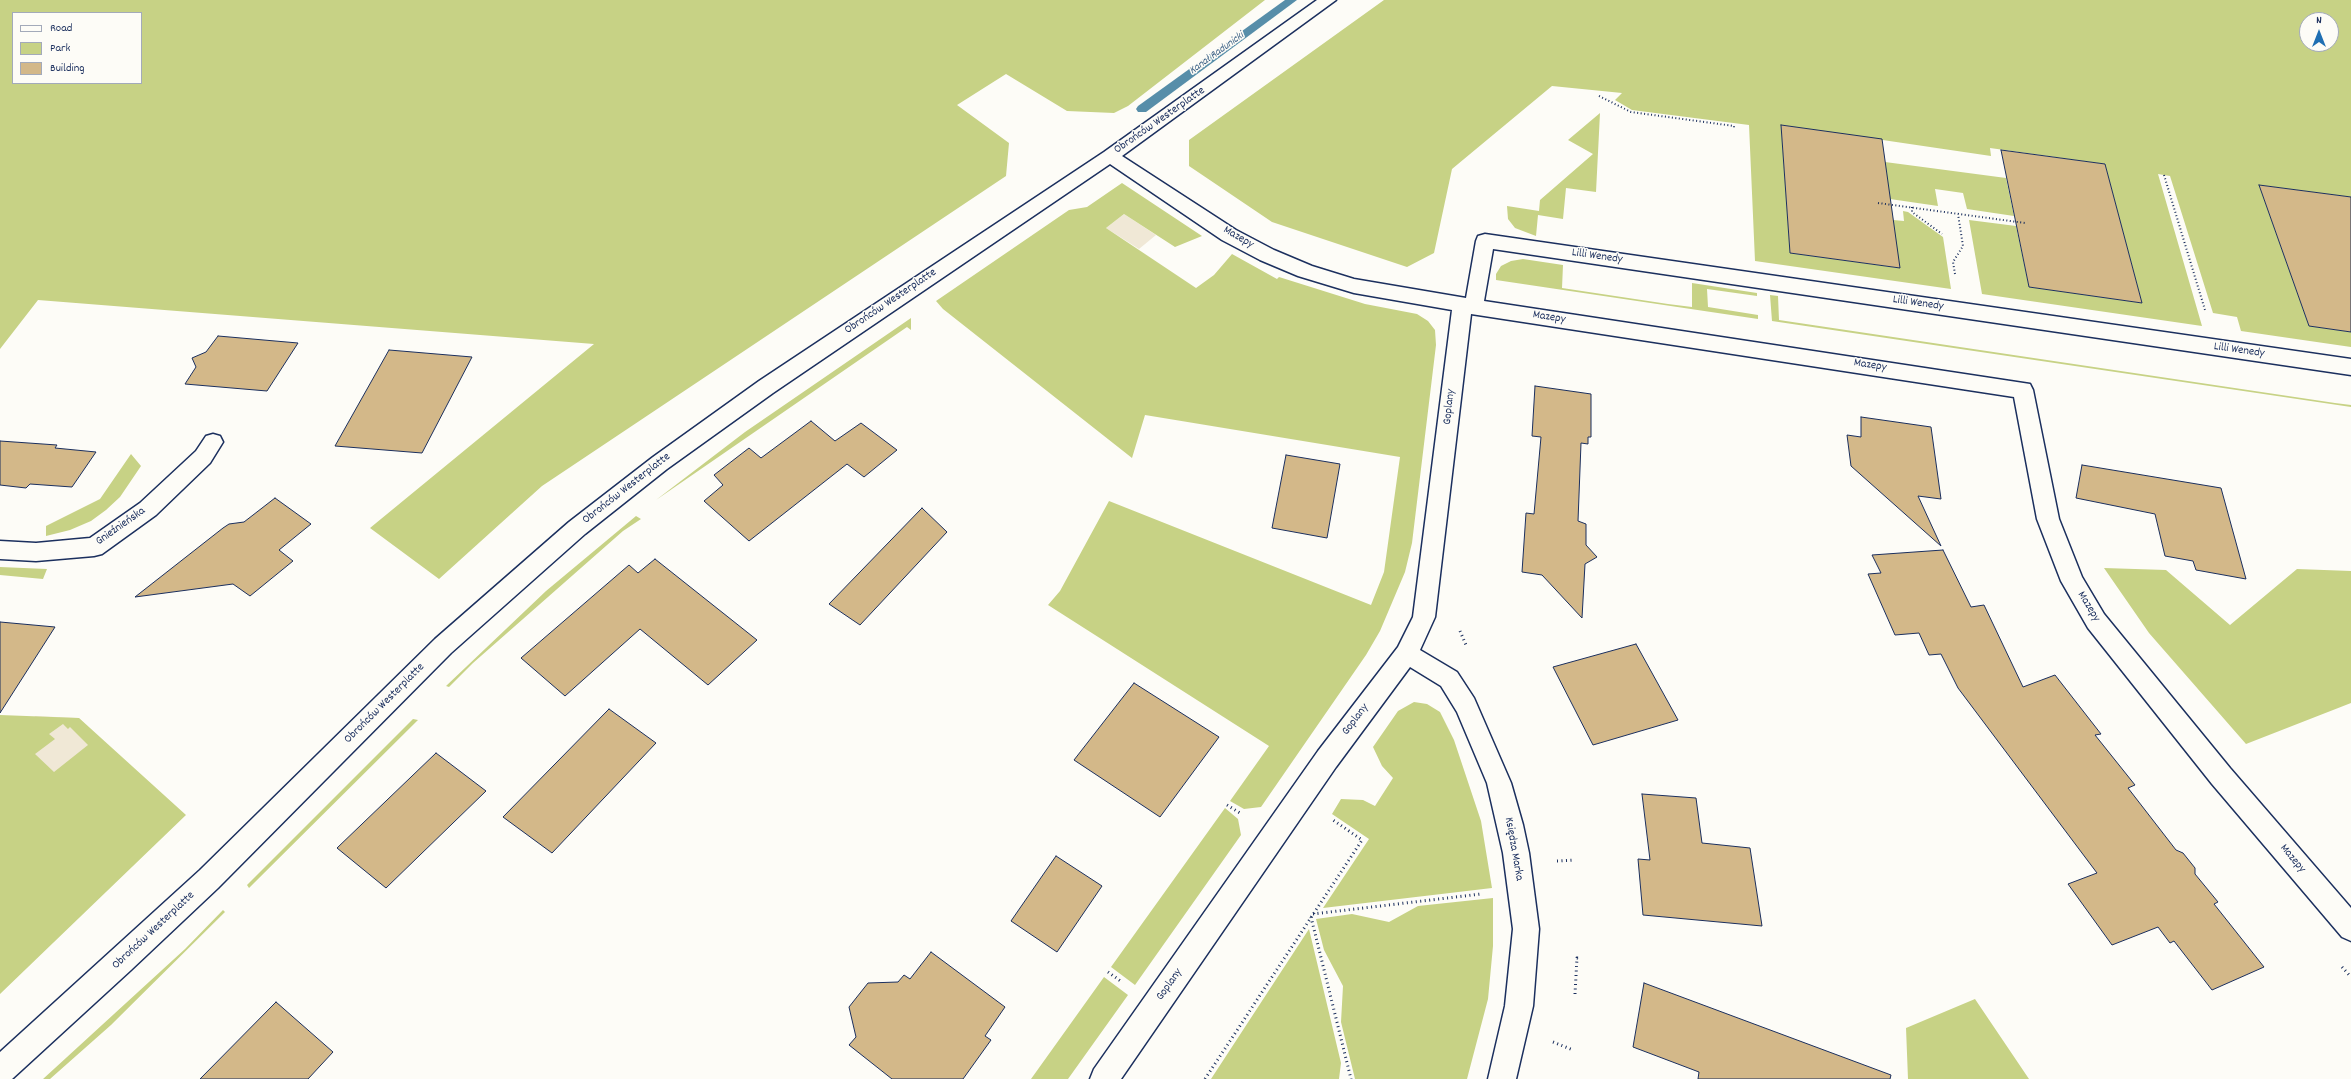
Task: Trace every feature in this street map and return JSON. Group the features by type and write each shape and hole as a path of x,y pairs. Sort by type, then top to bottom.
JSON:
{"street":[{"name":"Obrońców Westerplatte","path":"0,1071 122,961 209,879 443,646 577,528 660,463 766,387 1110,156 1328,0"},
{"name":"Mazepy","path":"1110,156 1229,235 1267,255 1305,270 1354,286 1468,306 2023,390 2048,519 2072,581 2096,621 2187,734 2351,928"},
{"name":"Goplany","path":"1104,1079 1327,759 1406,654 1424,617 1468,306 1485,241"},
{"name":"Lilli Wenedy","path":"1485,241 2351,367"},
{"name":"Gnieźnieńska","path":"0,550 36,552 94,547 148,509 172,488 203,457 213,442"},
{"name":"Księdza Marka","path":"1406,654 1430,666 1450,679 1466,706 1499,783 1516,854 1526,929 1519,1006 1502,1079"}],"path":[{"path":"1600,96 1631,112 1644,116 1734,126 1734,129"},
{"path":"2164,175 2206,315"},
{"path":"1878,203 2025,223"},
{"path":"1912,207 1912,212 1942,234"},
{"path":"1956,281 1953,262 1963,246 1958,214"},
{"path":"1205,1079 1362,840 1329,818"},
{"path":"1554,861 1574,860"},
{"path":"1312,916 1520,889"},
{"path":"1312,916 1351,1079"},
{"path":"1575,994 1577,958 1581,959"},
{"path":"2341,965 2351,977"},
{"path":"1548,1040 1573,1050"}],"shaded area":[{"path":"1124,214 1156,235 1139,249 1106,228"},
{"path":"35,716 79,718 106,744 53,787 0,777"}],"green space":[{"path":"0,0 1265,0 1128,106 1114,113 1067,111 1006,74 957,105 1009,143 1006,176 542,486 439,579 370,528 594,344 38,300 0,349"},
{"path":"1384,0 2351,0 2351,197 2259,185 2309,326 2351,332 2351,347 2241,331 2237,317 2213,313 2170,176 2158,174 2202,326 1982,294 1969,220 2016,226 2029,287 2142,303 2105,164 1990,148 1991,156 1781,125 1790,253 1899,268 1893,220 1904,221 1903,211 1908,212 1943,237 1951,289 1755,261 1749,125 1632,110 1615,100 1622,93 1552,86 1452,169 1434,253 1407,267 1272,222 1189,166 1189,140"},
{"path":"1600,113 1596,192 1566,188 1563,219 1538,215 1536,236 1515,228 1508,219 1507,206 1539,211 1540,200 1593,154 1568,140"},
{"path":"1885,162 2006,178 2014,216 1967,209 1963,193 1935,189 1938,206 1890,199"},
{"path":"1122,183 1202,236 1175,247 1124,214 1106,228 1196,288 1214,275 1232,254 1277,279 1279,277 1365,304 1417,314 1428,321 1435,330 1436,345 1412,543 1405,572 1380,631 1366,655 1261,807 1244,809 1230,801 1269,746 1048,605 1060,591 1109,501 1371,605 1384,572 1400,457 1145,415 1132,458 943,309 936,301 1069,210 1087,207"},
{"path":"1523,259 1563,265 1562,288 1668,304 1692,307 1692,283 1757,293 1757,296 1707,289 1708,307 1758,315 1758,319 1496,280 1496,274 1501,266 1511,261"},
{"path":"1770,295 1778,296 1779,320 2351,405 2351,407 1772,321"},
{"path":"911,318 911,330 907,327 656,500 745,432"},
{"path":"131,454 141,466 120,497 91,521 70,530 46,536 46,526 100,499"},
{"path":"636,516 641,519 623,531 473,663 449,687 446,686 546,591"},
{"path":"0,567 47,569 43,579 0,575"},
{"path":"2104,568 2166,570 2230,625 2297,569 2351,571 2351,703 2246,744 2149,633"},
{"path":"1414,702 1427,704 1440,712 1454,740 1481,821 1492,888 1323,908 1369,839 1332,814 1341,799 1363,800 1375,806 1393,778 1382,766 1373,747 1398,711"},
{"path":"0,715 79,718 186,815 0,994","holes":["63,724 68,729 70,727 88,745 54,772 35,754 55,739 49,734"]},
{"path":"413,719 418,720 249,888 247,885"},
{"path":"1225,808 1238,819 1241,835 1135,985 1111,967"},
{"path":"1493,898 1493,946 1488,999 1467,1079 1355,1079 1341,1022 1343,986 1324,950 1316,919 1352,914 1389,922 1418,906"},
{"path":"223,910 225,912 111,1025 50,1079 43,1079 185,949"},
{"path":"1309,929 1341,1063 1339,1079 1211,1079"},
{"path":"1104,977 1128,995 1068,1079 1031,1079"},
{"path":"1975,999 2029,1079 1908,1079 1906,1028"}],"building":[{"path":"1781,125 1882,139 1900,268 1790,253"},
{"path":"2001,150 2105,164 2142,303 2029,287"},
{"path":"2259,185 2351,197 2351,332 2309,326"},
{"path":"218,336 298,343 267,391 185,384 196,367 192,358 206,352"},
{"path":"389,350 472,357 422,453 335,446"},
{"path":"1535,386 1591,394 1591,437 1588,437 1588,444 1581,443 1578,521 1586,524 1586,545 1597,557 1585,564 1582,618 1542,575 1522,572 1526,513 1534,514 1541,437 1532,436"},
{"path":"1861,417 1931,427 1941,499 1918,496 1941,546 1851,466 1847,435 1861,437"},
{"path":"811,421 835,441 861,423 897,450 864,477 847,464 749,541 704,501 723,485 714,475 749,448 761,458"},
{"path":"0,441 57,445 55,448 96,452 72,487 30,484 26,488 0,485"},
{"path":"1286,455 1340,464 1327,538 1272,528"},
{"path":"2082,465 2221,488 2246,579 2196,570 2193,561 2165,556 2155,514 2076,498"},
{"path":"275,498 311,524 279,550 293,561 250,596 233,584 135,597 223,528 229,524 244,522"},
{"path":"922,508 947,532 860,625 829,604"},
{"path":"1943,550 1971,607 1984,605 2023,687 2055,675 2101,734 2095,735 2135,785 2128,788 2176,850 2183,853 2195,868 2195,874 2218,902 2214,904 2264,967 2212,990 2174,941 2170,943 2158,927 2112,945 2068,884 2097,873 1958,688 1941,654 1929,655 1919,633 1895,635 1868,574 1881,573 1872,555"},
{"path":"655,559 757,640 708,685 640,629 565,696 521,658 629,565 638,573"},
{"path":"0,622 55,627 0,713"},
{"path":"1636,644 1678,720 1593,745 1553,667"},
{"path":"1134,683 1219,737 1160,817 1074,760"},
{"path":"609,709 656,743 552,853 503,817"},
{"path":"436,753 486,791 386,888 337,848"},
{"path":"1642,794 1696,798 1702,843 1750,848 1762,926 1643,915 1638,859 1650,860"},
{"path":"1056,856 1102,886 1057,952 1011,921"},
{"path":"931,952 1005,1007 985,1036 991,1040 963,1079 892,1079 849,1045 856,1037 849,1007 868,983 898,982 904,975 910,979"},
{"path":"1644,983 1891,1075 1890,1079 1698,1079 1699,1072 1633,1047"},
{"path":"276,1002 333,1052 308,1079 200,1079"}],"waterway":[{"name":"Kanał Radunicki","path":"1142,109 1292,0"}]}
